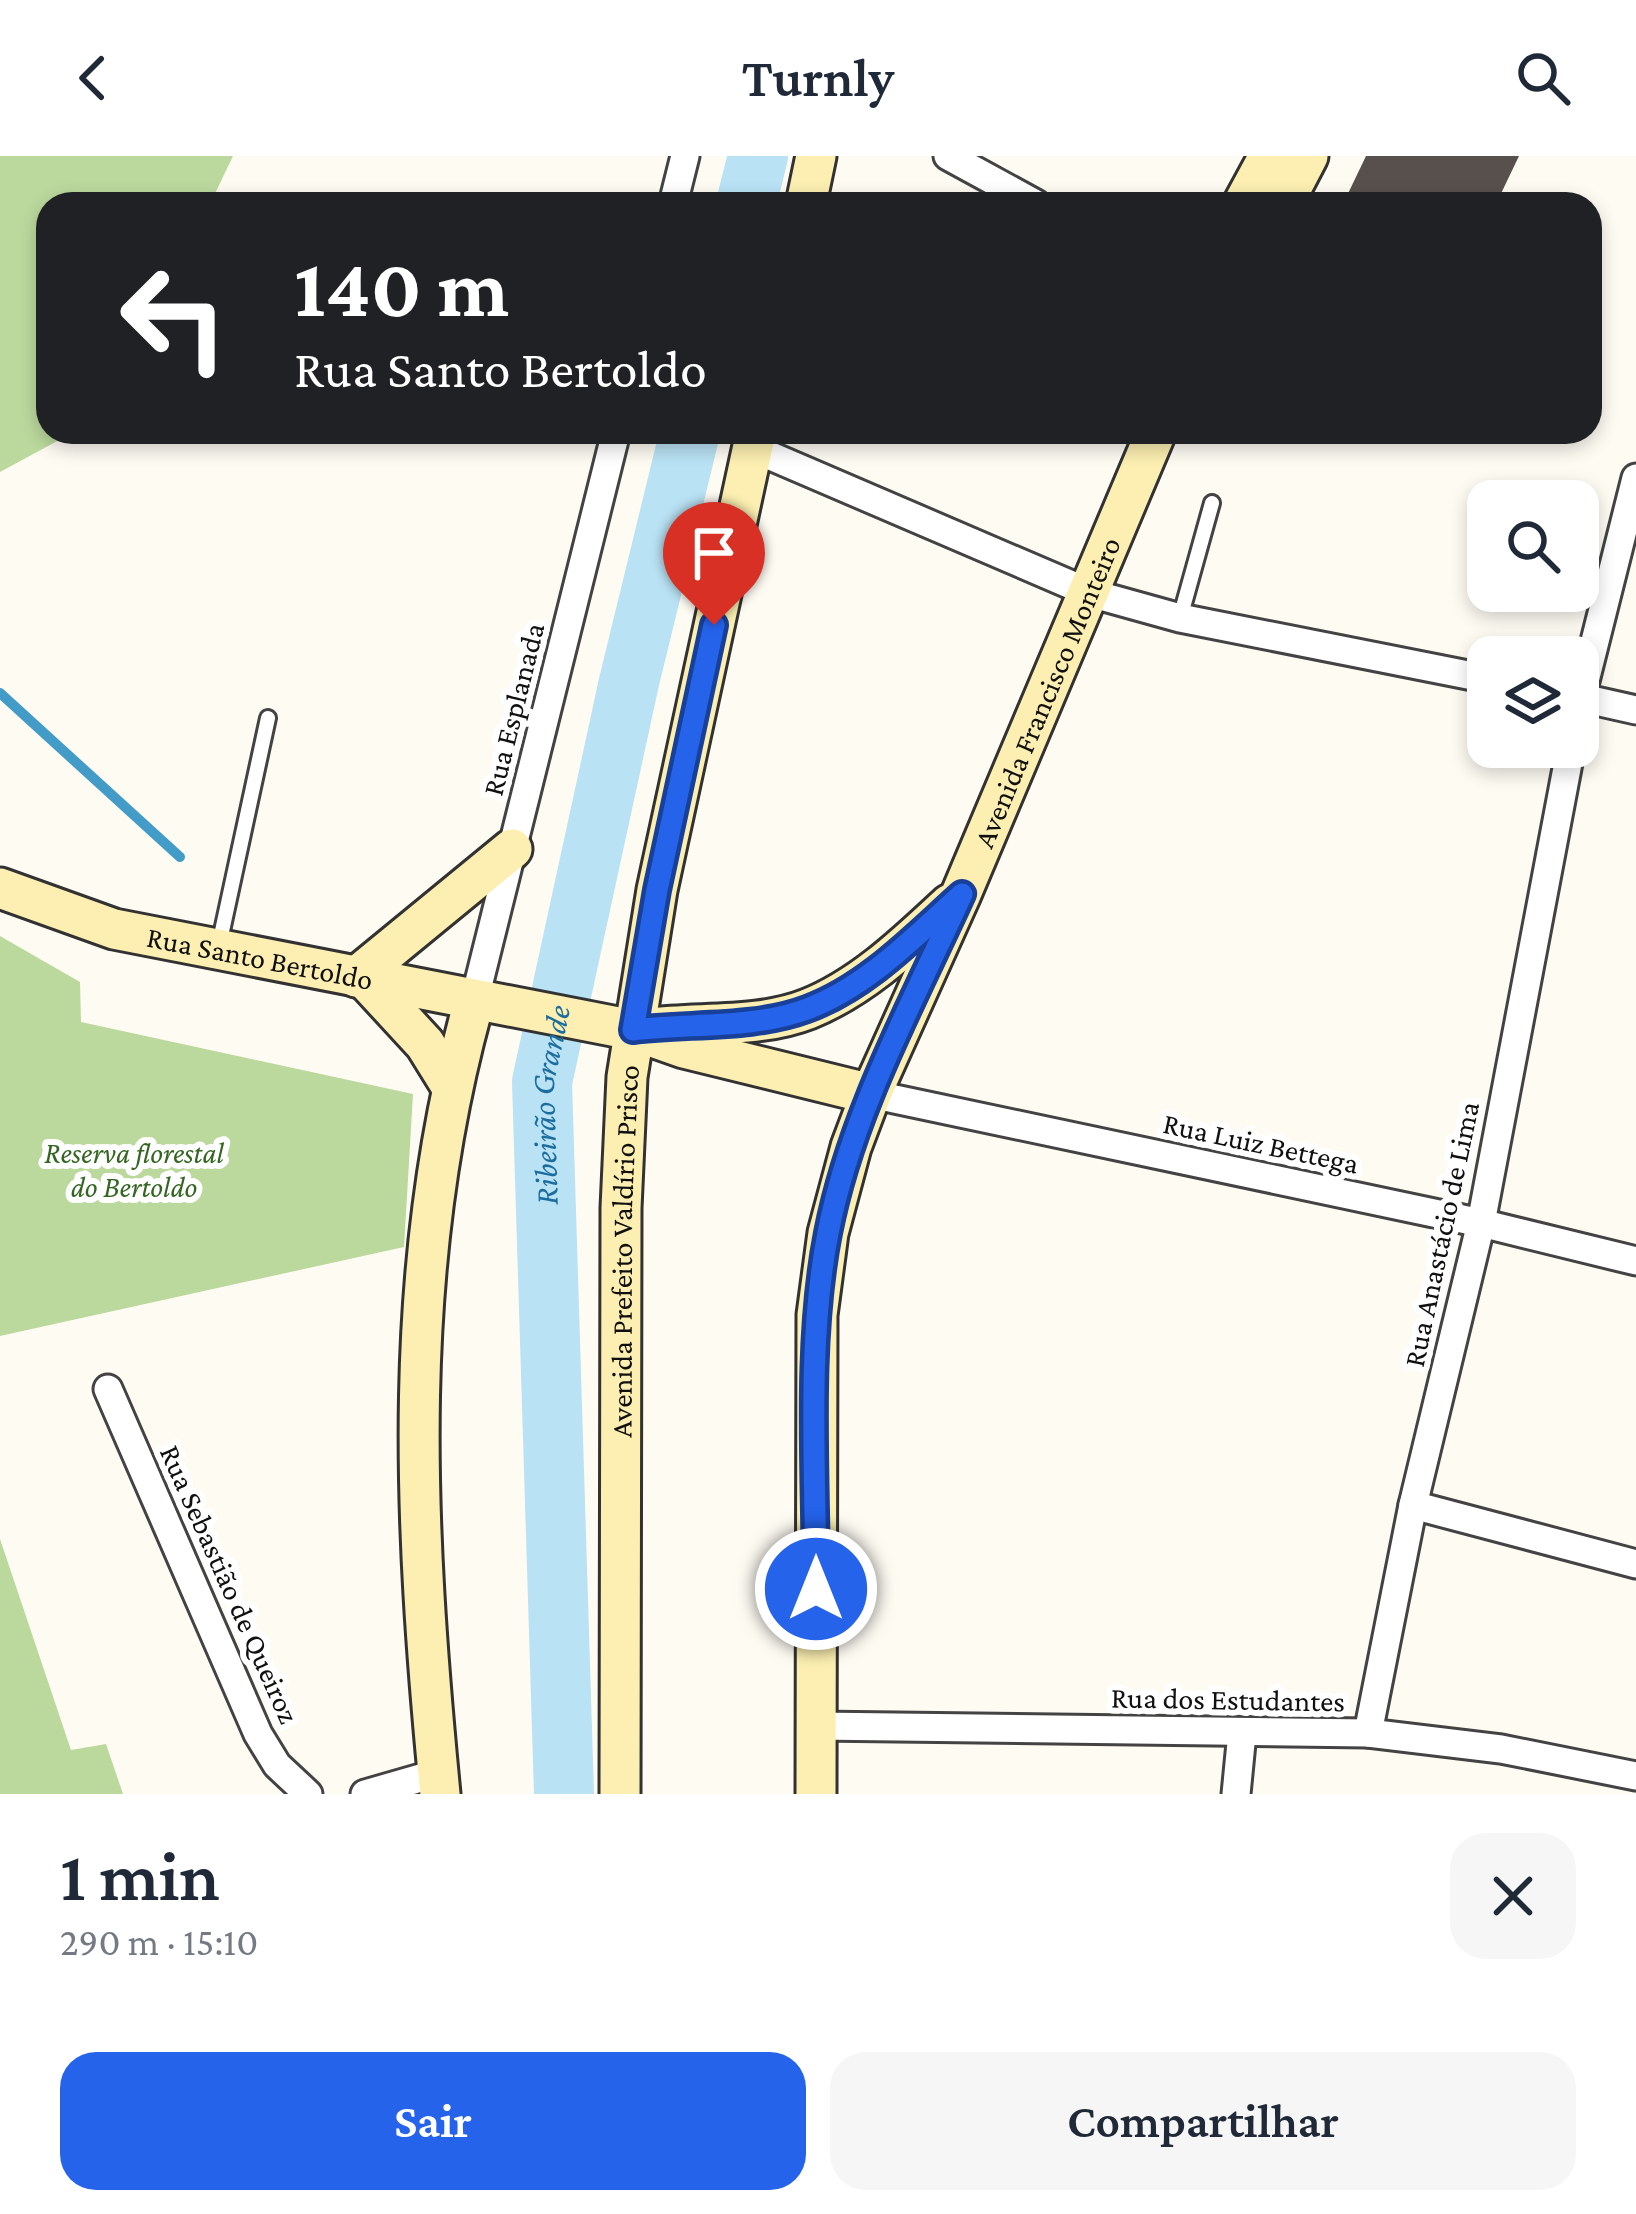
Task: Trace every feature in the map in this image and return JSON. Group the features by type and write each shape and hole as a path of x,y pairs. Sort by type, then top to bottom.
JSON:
{"main road":[{"path":"808,192 816,156"},
{"path":"1250,192 1269,156"},
{"path":"1289,192 1308,156"},
{"name":"Avenida Prefeito Valdírio Prisco","path":"620,1794 624,1118 633,1030 657,890 753,444"},
{"name":"Avenida Francisco Monteiro","path":"816,1794 817,1315 828,1233 851,1147 872,1094 962,894 1151,444"},
{"path":"451,1086 425,1044 361,979 512,849"},
{"name":"Rua Santo Bertoldo","path":"0,888 114,929 633,1030"},
{"path":"633,1030 762,1020 808,1009 895,954 962,894"},
{"path":"439,1784 419,1482 419,1325 430,1202 451,1086 474,1002"},
{"path":"633,1030 684,1048 872,1094"}],"street":[{"path":"676,192 685,156"},
{"path":"948,156 1014,192"},
{"name":"Rua Esplanada","path":"474,1002 613,444"},
{"path":"763,444 1090,593 1180,618 1467,676"},
{"path":"1596,636 1636,478"},
{"path":"1599,704 1636,710"},
{"name":"Rua Anastácio de Lima","path":"1368,1733 1413,1505 1481,1223 1567,768"},
{"name":"Rua Luiz Bettega","path":"872,1094 1481,1223 1636,1261"},
{"name":"Rua Sebastião de Queiroz","path":"108,1389 258,1734 277,1765 308,1794"},
{"path":"1413,1505 1636,1564"},
{"name":"Rua dos Estudantes","path":"815,1726 1368,1733 1501,1749 1636,1776"},
{"path":"1236,1794 1242,1733"},
{"path":"365,1794 439,1784"}],"lane":[{"path":"1180,618 1212,503"},
{"path":"218,950 268,718"}],"green space":[{"path":"0,156 233,156 216,192 36,192 36,444 52,444 0,472"},
{"name":"Reserva florestal do Bertoldo","path":"0,936 80,982 81,1022 413,1094 404,1247 0,1336"},
{"path":"0,1539 71,1750 106,1744 123,1794 0,1794"}],"building":[{"path":"1366,156 1519,156 1502,192 1349,192"}],"waterway":[{"name":"Ribeirão Grande","path":"749,192 758,156"},
{"name":"Ribeirão Grande","path":"564,1794 542,1082 629,682 687,444"},
{"path":"0,693 180,857"}],"route":[{"path":"714,625 657,890 633,1030 762,1020 808,1009 895,954 962,894 851,1147 828,1233 817,1315 816,1589"}]}
